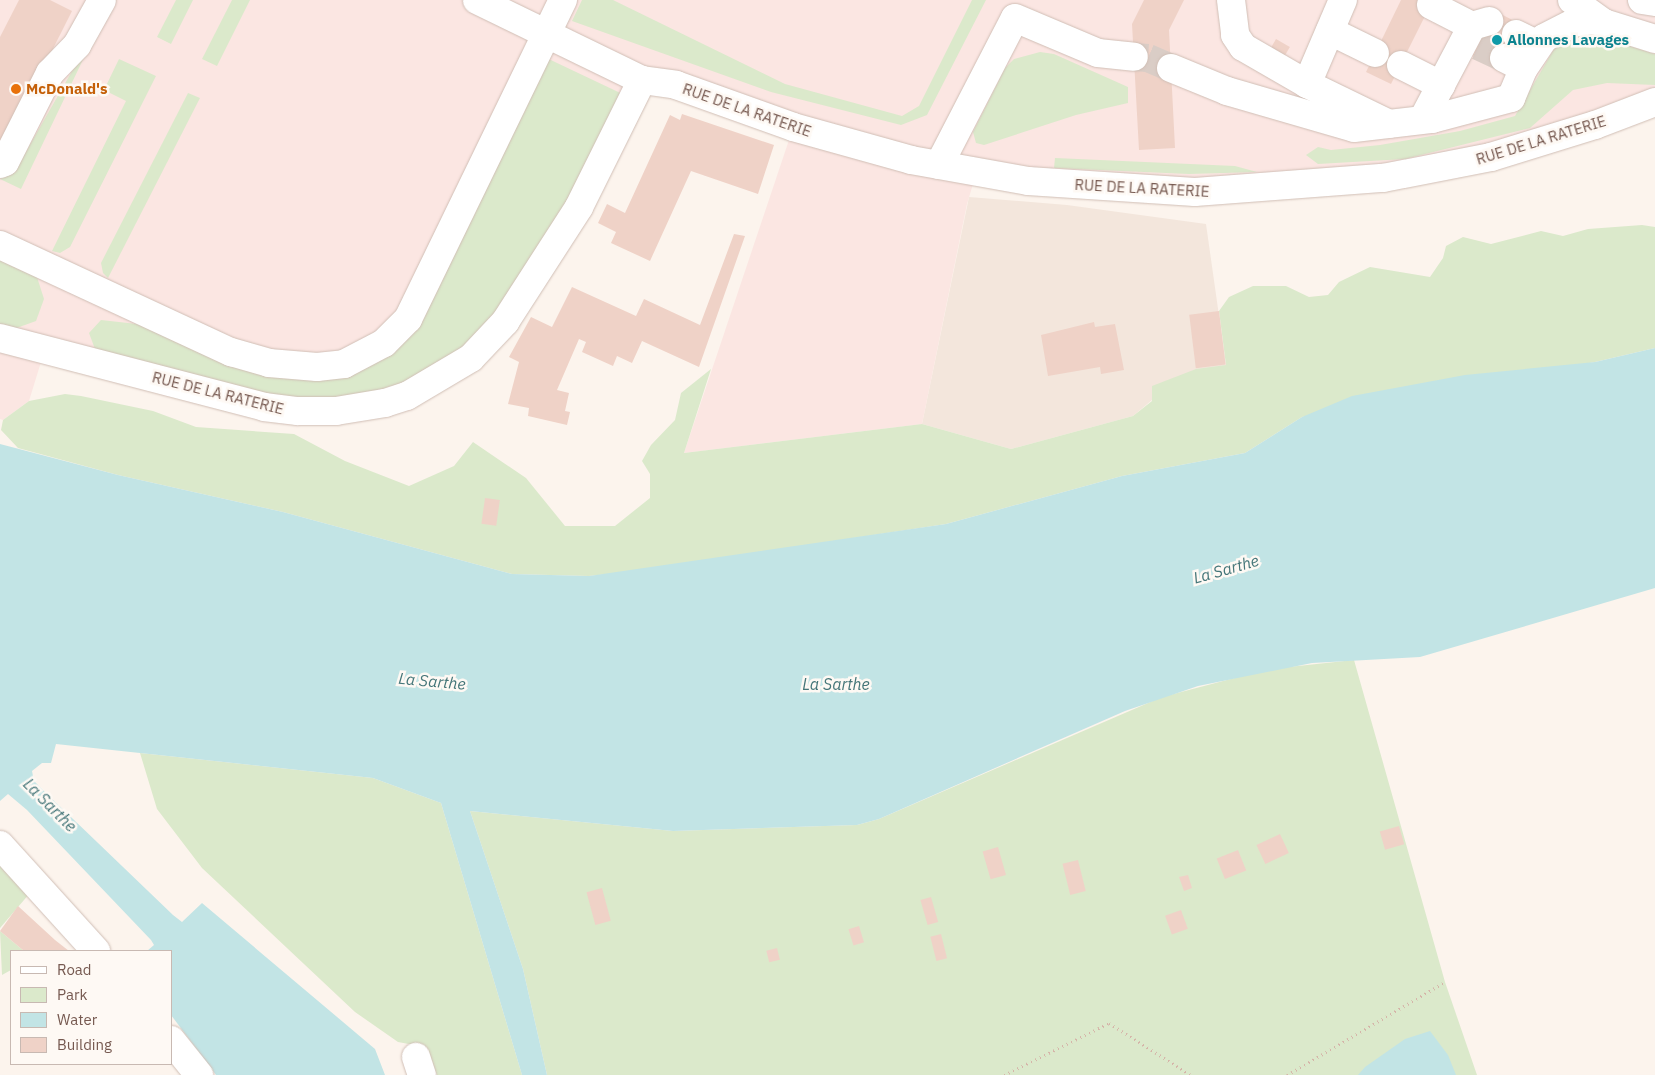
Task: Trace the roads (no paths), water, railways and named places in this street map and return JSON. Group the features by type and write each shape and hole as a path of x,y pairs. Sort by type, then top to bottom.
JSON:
{"street":[{"path":"0,164 5,162 50,73 77,45 102,0"},
{"path":"477,0 642,80"},
{"path":"0,245 231,352 269,363 317,367 344,364 384,343 408,319 563,0"},
{"path":"1231,0 1235,36 1243,47 1307,84 1389,124"},
{"path":"1307,84 1343,0"},
{"path":"1572,0 1604,23"},
{"path":"1642,0 1655,2"},
{"path":"1423,119 1442,85 1480,31 1431,4"},
{"path":"939,165 1020,9 1098,53 1134,57"},
{"path":"1171,68 1227,91 1354,128 1423,119 1511,98 1514,63 1528,39 1574,23 1592,20 1655,39"},
{"path":"1330,31 1375,52"},
{"path":"1401,65 1442,85"},
{"name":"RUE DE LA RATERIE","path":"0,338 264,407 336,411 385,403 408,396 471,358 505,322 580,207 642,80 676,85 850,144 939,165 1028,181 1195,192 1301,187 1383,178 1491,157 1595,125 1655,102"},
{"path":"0,845 95,950"},
{"path":"172,1041 199,1075"}],"water":[{"name":"La Sarthe","path":"1655,348 1655,588 1420,657 1312,663 1198,686 1125,711 879,819 857,825 673,831 470,811 523,969 547,1075 522,1075 441,803 373,778 56,744 51,763 42,763 32,771 34,781 173,915 182,922 202,903 375,1049 385,1075 216,1075 172,1016 172,950 148,950 154,945 151,940 27,810 8,794 0,801 0,444 118,475 283,512 512,574 589,576 946,524 1122,476 1245,453 1302,417 1352,396 1465,375 1595,362"},
{"path":"1430,1031 1448,1055 1456,1075 1358,1075 1365,1067 1405,1039"}],"tunnel":[{"path":"1478,46 1504,58"},
{"path":"1134,57 1148,58 1171,68"}],"place":[{"name":"Allonnes Lavages","path":"1497,40"},
{"name":"McDonald's","path":"16,89"}]}
